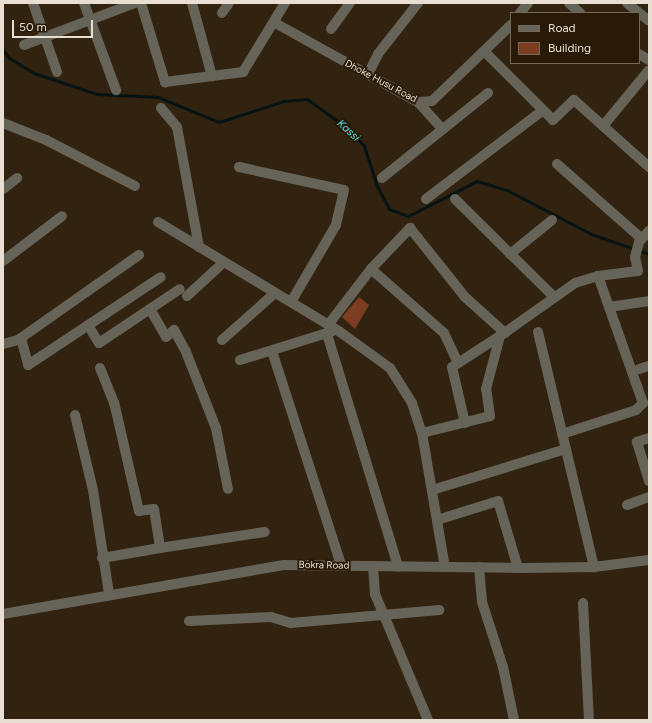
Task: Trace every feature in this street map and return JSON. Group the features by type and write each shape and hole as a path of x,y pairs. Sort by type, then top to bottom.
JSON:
{"street":[{"path":"33,3 57,72"},
{"path":"84,3 116,90"},
{"path":"24,44 135,3"},
{"path":"141,3 165,82 243,72 280,5"},
{"path":"192,3 212,76"},
{"path":"222,13 229,3"},
{"path":"331,29 350,3"},
{"path":"368,74 378,54 418,3"},
{"path":"521,12 528,3"},
{"path":"569,3 579,12"},
{"path":"627,3 638,12"},
{"path":"640,14 649,21"},
{"name":"Dhoke Husu Road","path":"277,24 418,102 432,101 485,52 510,26"},
{"path":"485,52 542,111 553,120 574,100 648,164"},
{"path":"640,55 649,60"},
{"path":"603,126 647,76"},
{"path":"382,178 488,93"},
{"path":"418,102 442,129"},
{"path":"161,108 177,127 199,247"},
{"path":"426,199 542,111"},
{"path":"3,123 46,140 135,186"},
{"path":"557,164 642,239"},
{"path":"239,167 344,190 336,225 291,302"},
{"path":"3,189 17,178"},
{"path":"455,199 554,297"},
{"path":"3,261 62,216"},
{"path":"510,254 552,220"},
{"path":"158,222 291,302 390,368 412,402 422,433 446,567"},
{"path":"240,360 272,351 331,329 371,269 410,228 465,297 502,335"},
{"path":"465,423 452,367 502,335 575,283 598,276 638,271 635,257 642,239 649,231"},
{"path":"3,344 21,338 138,255"},
{"path":"88,326 98,343 150,309 184,293 224,262"},
{"path":"371,269 444,334 458,363"},
{"path":"562,434 636,410 643,403 598,276"},
{"path":"21,338 28,365 161,277"},
{"path":"222,340 275,293"},
{"path":"609,307 649,301"},
{"path":"150,309 166,337 174,330 186,352 216,428 228,489"},
{"path":"331,329 398,566"},
{"path":"538,332 594,567"},
{"path":"422,433 490,416 486,389 502,335"},
{"path":"272,351 341,565"},
{"path":"100,368 114,402 139,511 154,509 160,548"},
{"path":"75,415 93,490 108,593"},
{"path":"649,438 637,442 649,480"},
{"path":"432,490 566,450"},
{"path":"627,505 649,497"},
{"path":"437,520 498,500 518,568"},
{"path":"102,558 265,532"},
{"name":"Bokra Road","path":"3,614 108,593 284,564 518,568 594,567 649,560"},
{"path":"373,566 375,594 428,720"},
{"path":"479,567 482,602 504,667 514,720"},
{"path":"583,603 589,720"},
{"path":"189,621 271,617 291,623 439,610"}],"building":[{"path":"359,297 369,305 355,329 342,317"}],"waterway":[{"name":"Kassi","path":"3,50 9,58 34,73 97,94 158,97 219,122 284,101 307,99 350,130 364,146 377,186 389,209 408,216 477,181 507,190 591,234 649,254"}]}
